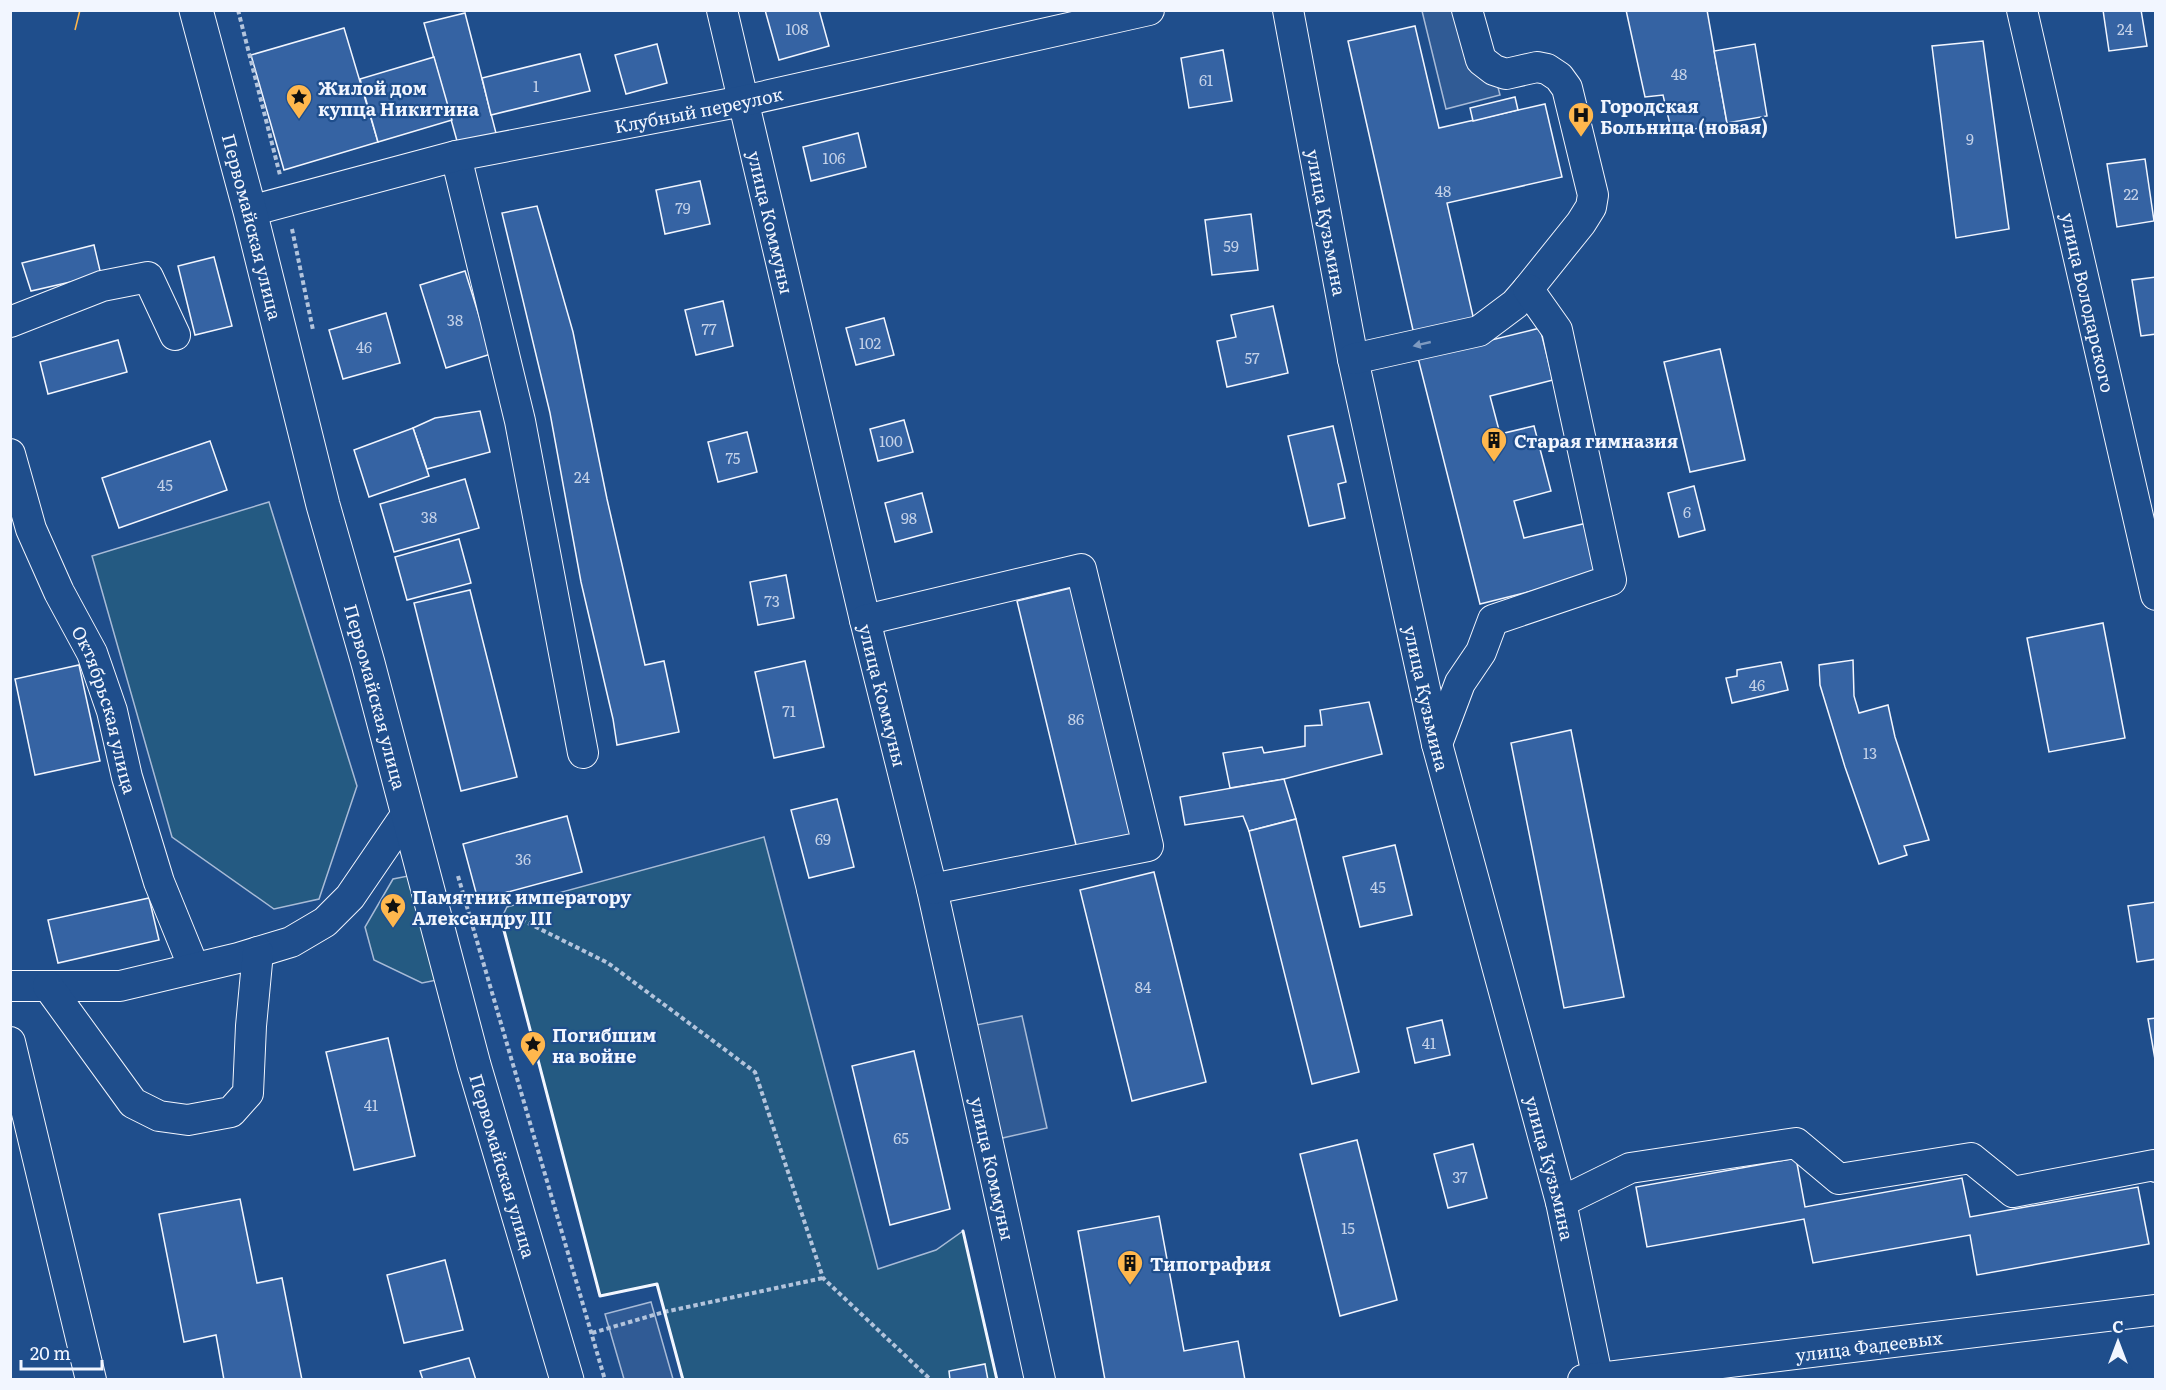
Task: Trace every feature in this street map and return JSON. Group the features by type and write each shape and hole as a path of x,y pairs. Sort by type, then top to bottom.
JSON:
{"main road":[{"name":"Первомайская улица","path":"196,10 250,212 323,505 372,674 474,1065 567,1380"}],"street":[{"name":"улица Коммуны","path":"722,10 865,620 932,889 1040,1380"},
{"name":"Клубный переулок","path":"250,212 456,156 743,100 1149,10"},
{"name":"улица Кузьмина","path":"1288,10 1353,359 1437,744 1561,1202 1593,1379"},
{"path":"1353,359 1479,331 1515,304 1581,223 1591,207 1593,195 1567,88 1559,77 1547,69 1537,67 1506,74 1494,70 1481,60 1467,10"},
{"name":"улица Володарского","path":"2022,10 2156,595"},
{"path":"456,156 520,421 583,753"},
{"path":"10,322 102,286 148,277 175,335"},
{"path":"1437,744 1460,683 1481,652 1493,620 1611,580 1557,330 1528,289"},
{"name":"Октябрьская улица","path":"10,454 31,529 59,592 95,663 112,711 127,777 159,882 194,968"},
{"path":"865,620 1081,569 1148,846 932,889"},
{"path":"10,986 120,986 291,942 325,922 350,897 408,812"},
{"path":"48,986 133,1102 159,1116 188,1120 231,1112 248,1093 258,952"},
{"path":"10,1042 92,1380"},
{"path":"1561,1202 1630,1168 1796,1143 1839,1179 1971,1158 2013,1192 2154,1165 2156,1167"},
{"name":"улица Фадеевых","path":"1593,1379 2156,1310"}],"path":[{"path":"238,10 287,202 315,338"},
{"path":"457,873 605,1380"},
{"path":"470,917 514,916 608,963 755,1072 823,1278 931,1380"},
{"path":"592,1333 664,1312 823,1278"}],"shaded area":[{"path":"1422,11 1478,11 1500,95 1446,109"},
{"path":"269,502 357,786 319,899 274,909 172,837 92,556"},
{"path":"764,837 878,1269 936,1250 963,1231 997,1379 683,1379 657,1284 600,1296 501,919 507,907"},
{"path":"408,876 437,980 422,983 374,960 365,927 393,879"},
{"path":"1022,1016 1047,1128 998,1139 971,1026"},
{"path":"651,1302 673,1379 624,1379 605,1314"}],"building":[{"path":"765,10 819,10 829,46 779,60"},
{"path":"1626,10 1707,10 1727,123 1672,133 1663,95 1645,97"},
{"path":"2103,10 2141,10 2147,46 2109,51"},
{"path":"465,13 497,137 459,148 424,23"},
{"path":"1415,26 1439,128 1545,104 1562,177 1447,203 1475,325 1415,339 1348,41"},
{"path":"344,28 378,142 284,170 251,55"},
{"path":"1983,41 2009,229 1956,238 1932,46"},
{"path":"657,44 667,83 626,94 615,55"},
{"path":"1755,44 1767,116 1727,123 1714,51"},
{"path":"1223,50 1232,101 1189,108 1181,58"},
{"path":"580,54 590,91 491,115 482,78"},
{"path":"434,57 452,120 378,142 360,79"},
{"path":"1515,97 1518,110 1473,121 1470,108"},
{"path":"858,133 866,167 811,181 803,147"},
{"path":"2145,159 2154,221 2117,227 2107,164"},
{"path":"700,181 710,224 665,234 656,190"},
{"path":"537,206 573,332 607,499 645,665 664,661 679,732 617,745 581,582 550,413 502,213"},
{"path":"1251,214 1258,270 1212,275 1205,220"},
{"path":"94,245 101,275 31,291 22,263"},
{"path":"214,257 232,326 195,335 178,266"},
{"path":"465,271 491,354 446,368 420,285"},
{"path":"2156,277 2156,334 2141,336 2132,280"},
{"path":"723,301 733,346 696,355 685,310"},
{"path":"1273,306 1288,373 1227,387 1217,341 1236,337 1231,315"},
{"path":"386,313 400,363 343,379 329,330"},
{"path":"884,318 894,355 856,365 846,328"},
{"name":"Старая гимназия","path":"1540,328 1553,380 1490,396 1500,434 1534,426 1551,491 1514,501 1524,538 1587,523 1600,574 1480,604 1418,358"},
{"path":"118,340 127,372 48,394 40,362"},
{"path":"1720,349 1745,460 1690,472 1664,362"},
{"path":"480,411 490,452 427,469 413,428 435,418"},
{"path":"904,420 913,452 878,461 870,429"},
{"path":"1333,426 1346,482 1338,484 1345,518 1309,526 1288,436"},
{"path":"413,428 429,476 369,497 354,450"},
{"path":"747,432 757,472 718,482 708,442"},
{"path":"210,441 227,490 119,528 102,478"},
{"path":"465,479 479,528 394,552 380,504"},
{"path":"1694,486 1705,530 1679,537 1668,493"},
{"path":"922,493 932,532 895,542 885,503"},
{"path":"459,539 471,583 407,600 395,557"},
{"path":"786,575 794,618 758,625 750,582"},
{"path":"1075,587 1135,834 1077,849 1017,601"},
{"path":"470,590 517,777 461,791 414,603"},
{"path":"2103,623 2125,738 2049,752 2027,638"},
{"path":"1853,660 1854,696 1859,713 1888,705 1895,737 1929,840 1904,846 1907,855 1879,864 1845,767 1820,685 1819,665"},
{"path":"805,661 824,747 774,758 755,672"},
{"path":"1781,662 1788,690 1732,703 1726,678 1737,676 1737,670"},
{"path":"79,665 100,761 35,775 15,679"},
{"path":"1369,702 1382,754 1284,779 1230,788 1223,753 1262,747 1264,753 1305,746 1305,726 1322,725 1320,710"},
{"path":"1571,730 1624,997 1564,1008 1511,743"},
{"path":"1284,779 1296,819 1249,831 1243,816 1185,825 1180,797"},
{"path":"837,799 854,867 809,878 791,810"},
{"path":"567,816 582,872 478,900 463,844"},
{"path":"1296,819 1359,1072 1312,1084 1249,831"},
{"path":"1395,845 1412,915 1360,927 1343,857"},
{"path":"1154,872 1206,1082 1132,1101 1080,890"},
{"path":"149,898 159,940 58,963 48,920"},
{"path":"2156,902 2156,959 2137,962 2128,906"},
{"path":"2156,1018 2156,1065 2148,1019"},
{"path":"1442,1020 1450,1055 1415,1063 1407,1028"},
{"path":"388,1038 415,1156 354,1170 326,1052"},
{"path":"914,1051 950,1209 890,1225 852,1066"},
{"path":"1357,1140 1397,1300 1340,1316 1300,1154"},
{"path":"1473,1144 1487,1198 1448,1208 1434,1154"},
{"path":"1796,1158 1805,1207 1962,1178 1970,1217 2138,1187 2149,1244 1977,1275 1970,1235 1813,1263 1804,1219 1647,1247 1636,1187"},
{"path":"240,1199 257,1283 282,1278 302,1380 224,1380 216,1335 184,1342 159,1214"},
{"name":"Типография","path":"1159,1216 1184,1351 1238,1341 1245,1380 1105,1380 1078,1231"},
{"path":"445,1260 463,1330 404,1343 387,1275"},
{"path":"469,1358 476,1380 423,1380 420,1371"},
{"path":"985,1364 988,1380 950,1380 949,1371"}],"wall":[{"path":"501,919 600,1296 657,1284 683,1380"},
{"path":"963,1231 997,1380"}],"power":[{"path":"75,30 80,10"}],"place":[{"name":"Жилой дом купца Никитина","path":"299,120"},
{"name":"Городская Больница (новая)","path":"1581,138"},
{"name":"Старая гимназия","path":"1494,463"},
{"name":"Памятник императору Александру III","path":"393,929"},
{"name":"Погибшим на войне","path":"533,1067"},
{"name":"Типография","path":"1130,1286"}]}
